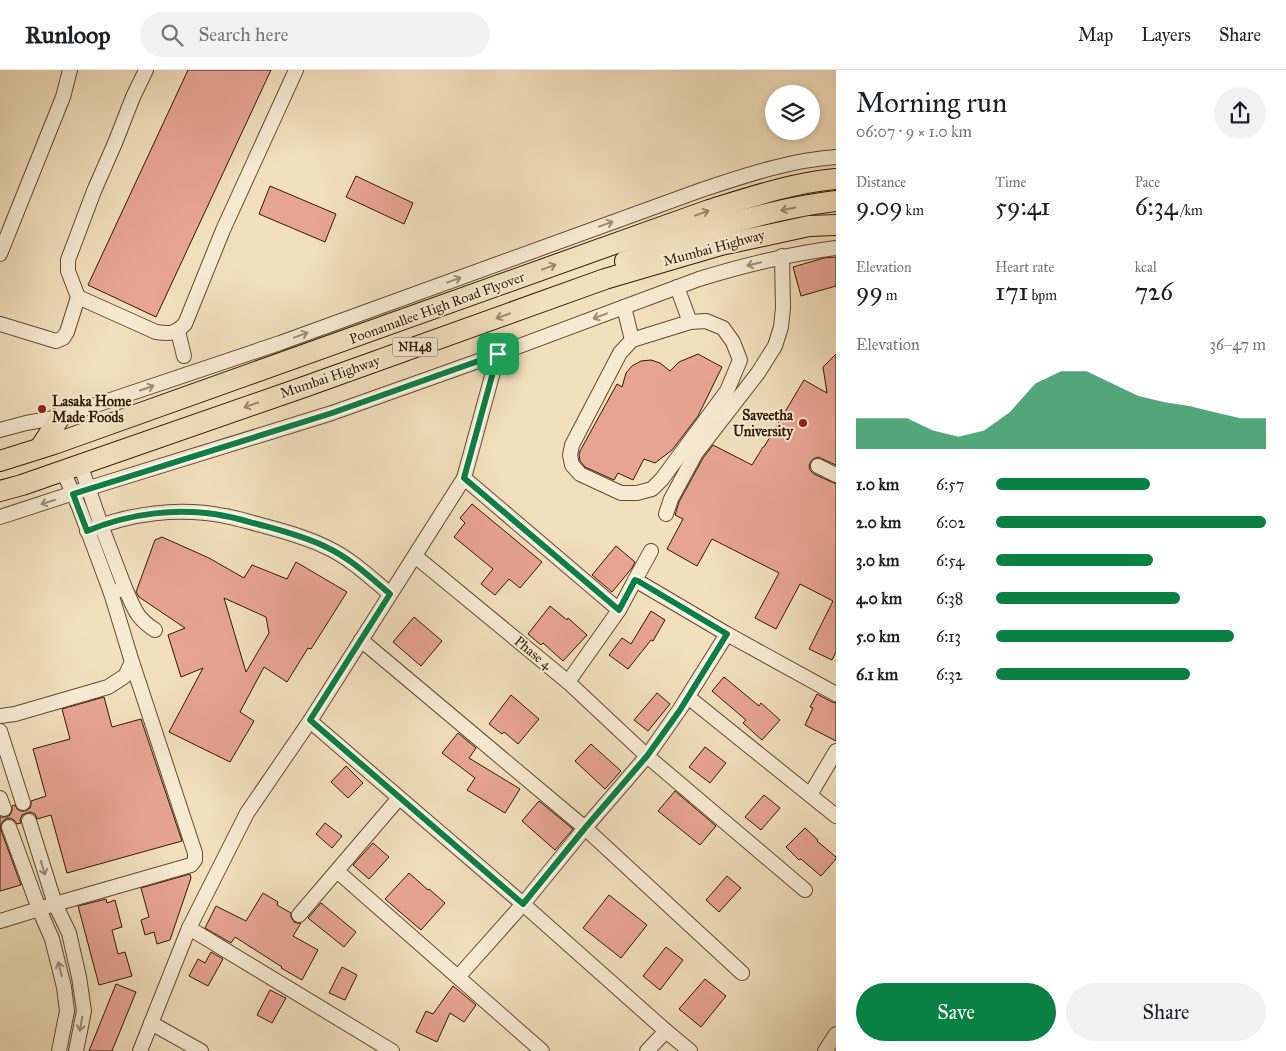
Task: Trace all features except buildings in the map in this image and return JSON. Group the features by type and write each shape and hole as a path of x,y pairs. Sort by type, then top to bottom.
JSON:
{"highway":[{"name":"Poonamallee High Road Flyover","path":"40,448 709,210 781,188 836,179"},
{"path":"529,306 594,273 693,235 762,214 809,204 836,201"},
{"name":"Mumbai Highway","path":"0,491 314,383 605,279 721,245 809,226 836,225"},
{"path":"40,448 60,417"},
{"name":"NH48","path":"0,461 40,448"}],"street":[{"path":"0,254 63,97 70,70"},
{"path":"0,324 56,340 63,338 68,332 78,296 68,271 68,260 94,191 146,70"},
{"path":"78,296 156,332 170,334 178,331 185,324 223,230 296,70"},
{"path":"0,430 60,417 280,343 748,174 821,158 836,158"},
{"path":"0,517 332,413 498,354 677,287 782,256 836,248"},
{"path":"666,514 671,500 696,453 758,373 775,346 781,327 783,308 782,256"},
{"path":"677,287 690,322"},
{"path":"624,307 632,340"},
{"path":"706,320 724,328 734,342 740,360 727,392 662,479 652,489 637,493 622,493 580,474 572,465 570,455 572,445 620,353 632,340 690,322 706,320"},
{"path":"178,331 184,356"},
{"path":"140,1051 189,928 247,813 310,720 464,478 498,354"},
{"path":"818,466 836,475"},
{"path":"71,467 89,488 125,588 138,616 155,630"},
{"path":"0,921 191,865 195,860 195,853 111,593 73,494 71,467"},
{"path":"464,478 619,610"},
{"path":"87,531 101,525 140,515 177,512 224,516 287,532 326,546 343,556 390,594"},
{"path":"568,682 619,610 651,551"},
{"name":"Phase 4","path":"415,556 568,682 647,756 805,890"},
{"path":"635,580 727,634 836,694"},
{"path":"111,593 125,588"},
{"path":"458,977 523,904 647,756 688,697 727,634"},
{"path":"361,640 585,828 742,973"},
{"path":"0,716 15,714 108,687 125,676 132,662"},
{"path":"688,697 836,816"},
{"path":"310,720 690,1051"},
{"path":"0,731 23,803"},
{"path":"810,795 836,751"},
{"path":"299,914 399,798"},
{"path":"29,821 55,904 69,933 79,977 84,1010 76,1051"},
{"path":"9,827 52,939 64,987 67,1012 59,1051"},
{"path":"337,871 542,1051"},
{"path":"189,928 392,1051"},
{"path":"152,1023 201,1051"},
{"path":"647,1051 666,1031"},
{"path":"825,1051 836,1034"}],"place":[{"name":"Lasaka Home Made Foods","path":"42,409"},
{"name":"Saveetha University","path":"803,423"}],"route":[{"path":"498,354 464,478 619,610 635,580 727,634 680,710 647,756 523,904 310,720 390,594 343,556 326,546 287,532 224,516 177,512 140,515 101,525 87,531 73,494 332,413 498,354"}]}
